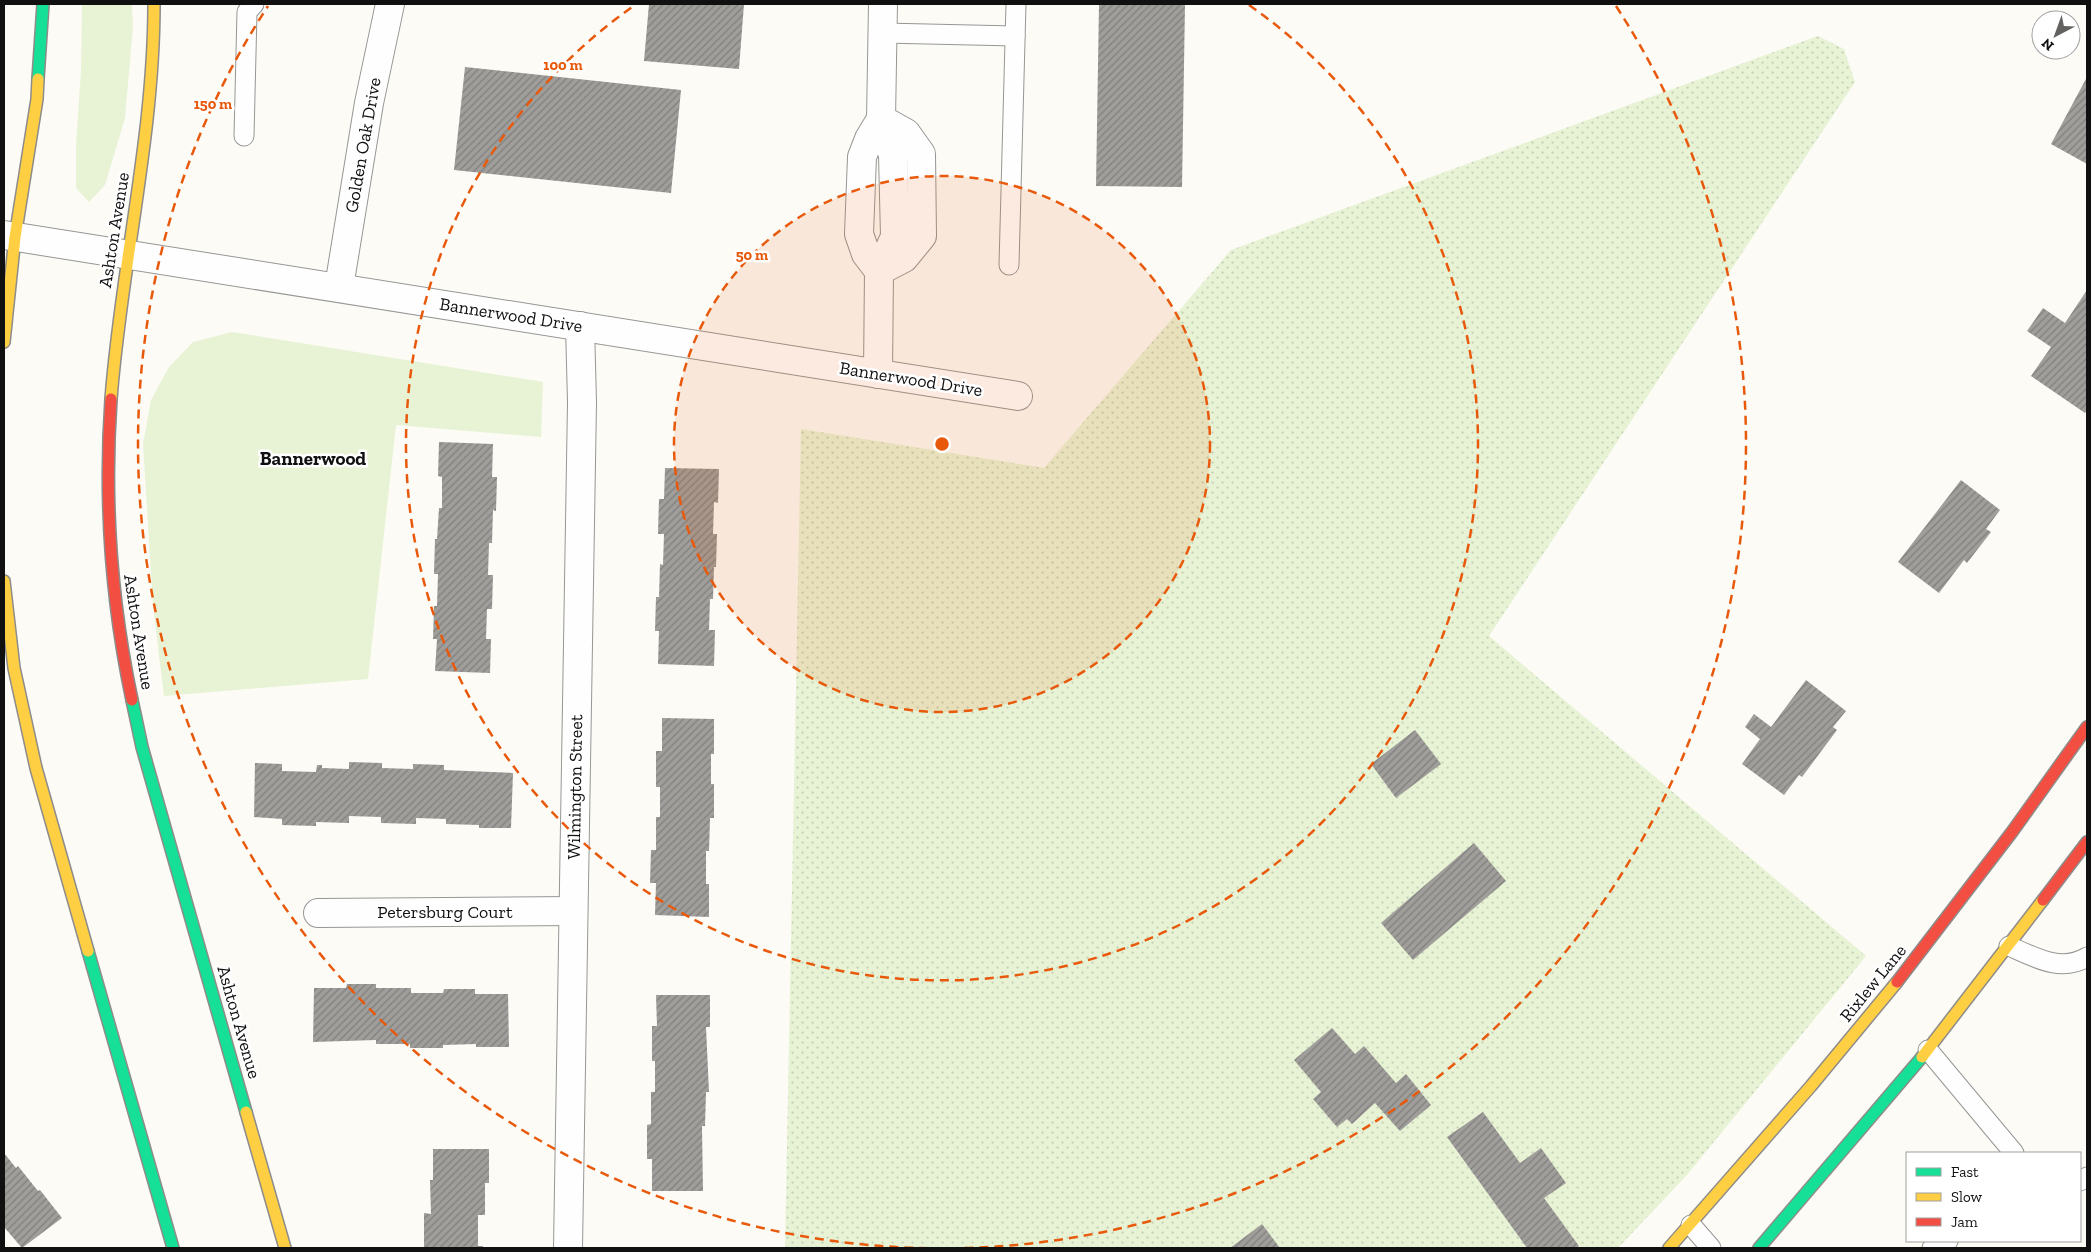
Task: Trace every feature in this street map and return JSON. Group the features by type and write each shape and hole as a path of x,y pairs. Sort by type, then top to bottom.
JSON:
{"main road":[{"path":"4,342 9,236 36,99 43,4"},
{"name":"Ashton Avenue","path":"154,4 154,40 148,122 116,338 108,446 111,560 122,654 142,747 285,1248"},
{"path":"4,580 14,668 36,768 172,1248"},
{"name":"Rixlew Lane","path":"1670,1248 1820,1077 1930,942 2050,781 2087,727"},
{"path":"1760,1248 1928,1050 2087,842"}],"street":[{"name":"Golden Oak Drive","path":"339,287 369,103 390,4"},
{"path":"878,374 879,271 866,254 859,234 862,157 869,138 881,119 883,4"},
{"path":"879,271 904,258 922,236 921,154 906,133 881,119"},
{"name":"Bannerwood Drive","path":"9,236 1018,396"},
{"name":"Wilmington Street","path":"568,1248 582,402 580,326"},
{"name":"Petersburg Court","path":"318,913 573,911"}],"lane":[{"path":"244,136 247,12 254,4"},
{"path":"1009,265 1016,4"},
{"path":"883,33 1015,36"},
{"path":"2009,946 2044,961 2060,965 2080,961 2087,957"},
{"path":"1928,1050 2013,1152"},
{"path":"1691,1225 1711,1248"},
{"path":"1932,1248 1946,1242"}],"green space":[{"path":"82,4 132,4 133,26 125,118 105,185 89,202 76,188"},
{"path":"1818,36 1844,49 1855,82 1489,636 1866,956 1686,1176 1618,1248 785,1248 801,429 1044,468 1231,250"},
{"path":"232,332 543,382 541,437 396,425 368,679 164,696 153,606 143,444 151,400 169,367 193,342"}],"building":[{"path":"649,4 744,4 739,69 644,61"},
{"path":"1099,4 1185,4 1182,187 1096,186"},
{"path":"465,67 681,90 671,193 454,170"},
{"path":"2087,77 2087,164 2051,144"},
{"path":"2087,290 2087,409 2085,413 2031,376 2051,347 2027,331 2043,308 2065,323"},
{"path":"439,442 493,444 492,477 497,477 496,511 493,510 492,543 489,543 488,575 493,575 492,609 487,609 486,639 491,639 490,673 435,671 437,639 433,639 434,606 437,606 438,574 434,574 435,539 437,539 439,508 442,508 442,477 438,476"},
{"path":"665,468 719,469 718,503 714,502 713,534 717,534 716,567 714,567 713,599 710,599 709,630 715,630 714,666 658,664 659,631 655,631 656,597 659,597 660,564 663,565 664,534 658,534 659,499 664,499"},
{"path":"1961,480 2000,510 1986,529 1991,532 1967,563 1964,560 1939,593 1898,562"},
{"path":"1806,680 1846,711 1833,727 1837,730 1802,777 1799,775 1784,795 1742,764 1760,739 1745,727 1754,714 1771,727"},
{"path":"662,718 714,719 714,754 711,754 711,784 714,784 714,818 710,818 709,851 706,851 709,917 655,915 656,883 650,883 651,850 656,850 656,817 660,817 660,787 656,787 656,751 662,751"},
{"path":"1415,730 1441,764 1396,798 1371,764"},
{"path":"349,762 382,763 382,768 413,769 413,764 444,765 444,770 513,773 511,828 479,828 479,825 446,824 446,819 416,818 416,824 381,823 381,817 349,816 349,823 316,822 316,826 282,825 282,819 254,817 255,763 282,764 282,771 316,772 317,765 322,765 322,768 349,769"},
{"path":"1474,843 1506,881 1413,960 1381,923"},
{"path":"347,984 376,984 376,988 411,988 411,993 443,993 444,989 475,989 475,994 508,994 509,1047 476,1047 476,1044 443,1045 443,1048 410,1048 410,1044 376,1044 376,1040 313,1042 314,988 346,988"},
{"path":"656,995 710,995 710,1027 706,1027 709,1092 706,1092 705,1126 702,1126 703,1191 652,1191 652,1159 647,1159 647,1125 651,1124 651,1092 655,1092 655,1061 652,1061 652,1026 657,1026"},
{"path":"1332,1028 1355,1054 1364,1046 1396,1083 1406,1074 1431,1105 1400,1131 1375,1103 1352,1124 1347,1119 1337,1127 1313,1099 1321,1092 1294,1060"},
{"path":"1483,1112 1520,1163 1541,1148 1566,1183 1544,1198 1579,1246 1576,1248 1527,1248 1447,1137"},
{"path":"433,1149 489,1149 489,1183 485,1183 485,1215 478,1215 478,1246 483,1246 483,1248 424,1247 424,1213 431,1214 430,1180 433,1180"},
{"path":"4,1153 16,1168 18,1166 38,1191 40,1190 62,1218 22,1248 4,1227"},
{"path":"1262,1224 1280,1248 1230,1248"}],"traffic: fast":[{"path":"38,79 43,4"},
{"path":"132,700 142,747 246,1112"},
{"path":"88,951 173,1248"},
{"path":"1759,1248 1922,1057"}],"traffic: slow":[{"path":"111,399 122,300 149,103 153,54 154,4"},
{"path":"4,342 15,237 37,99 38,79"},
{"path":"4,581 14,668 36,768 88,951"},
{"path":"1922,1057 2043,900"},
{"path":"1669,1248 1811,1086 1897,982"},
{"path":"246,1112 285,1248"}],"traffic: jam":[{"path":"111,399 108,475 111,550 119,625 132,700"},
{"path":"1897,982 2012,832 2087,727"},
{"path":"2043,900 2087,842"}],"district":[{"name":"Bannerwood","path":"313,458"}]}
